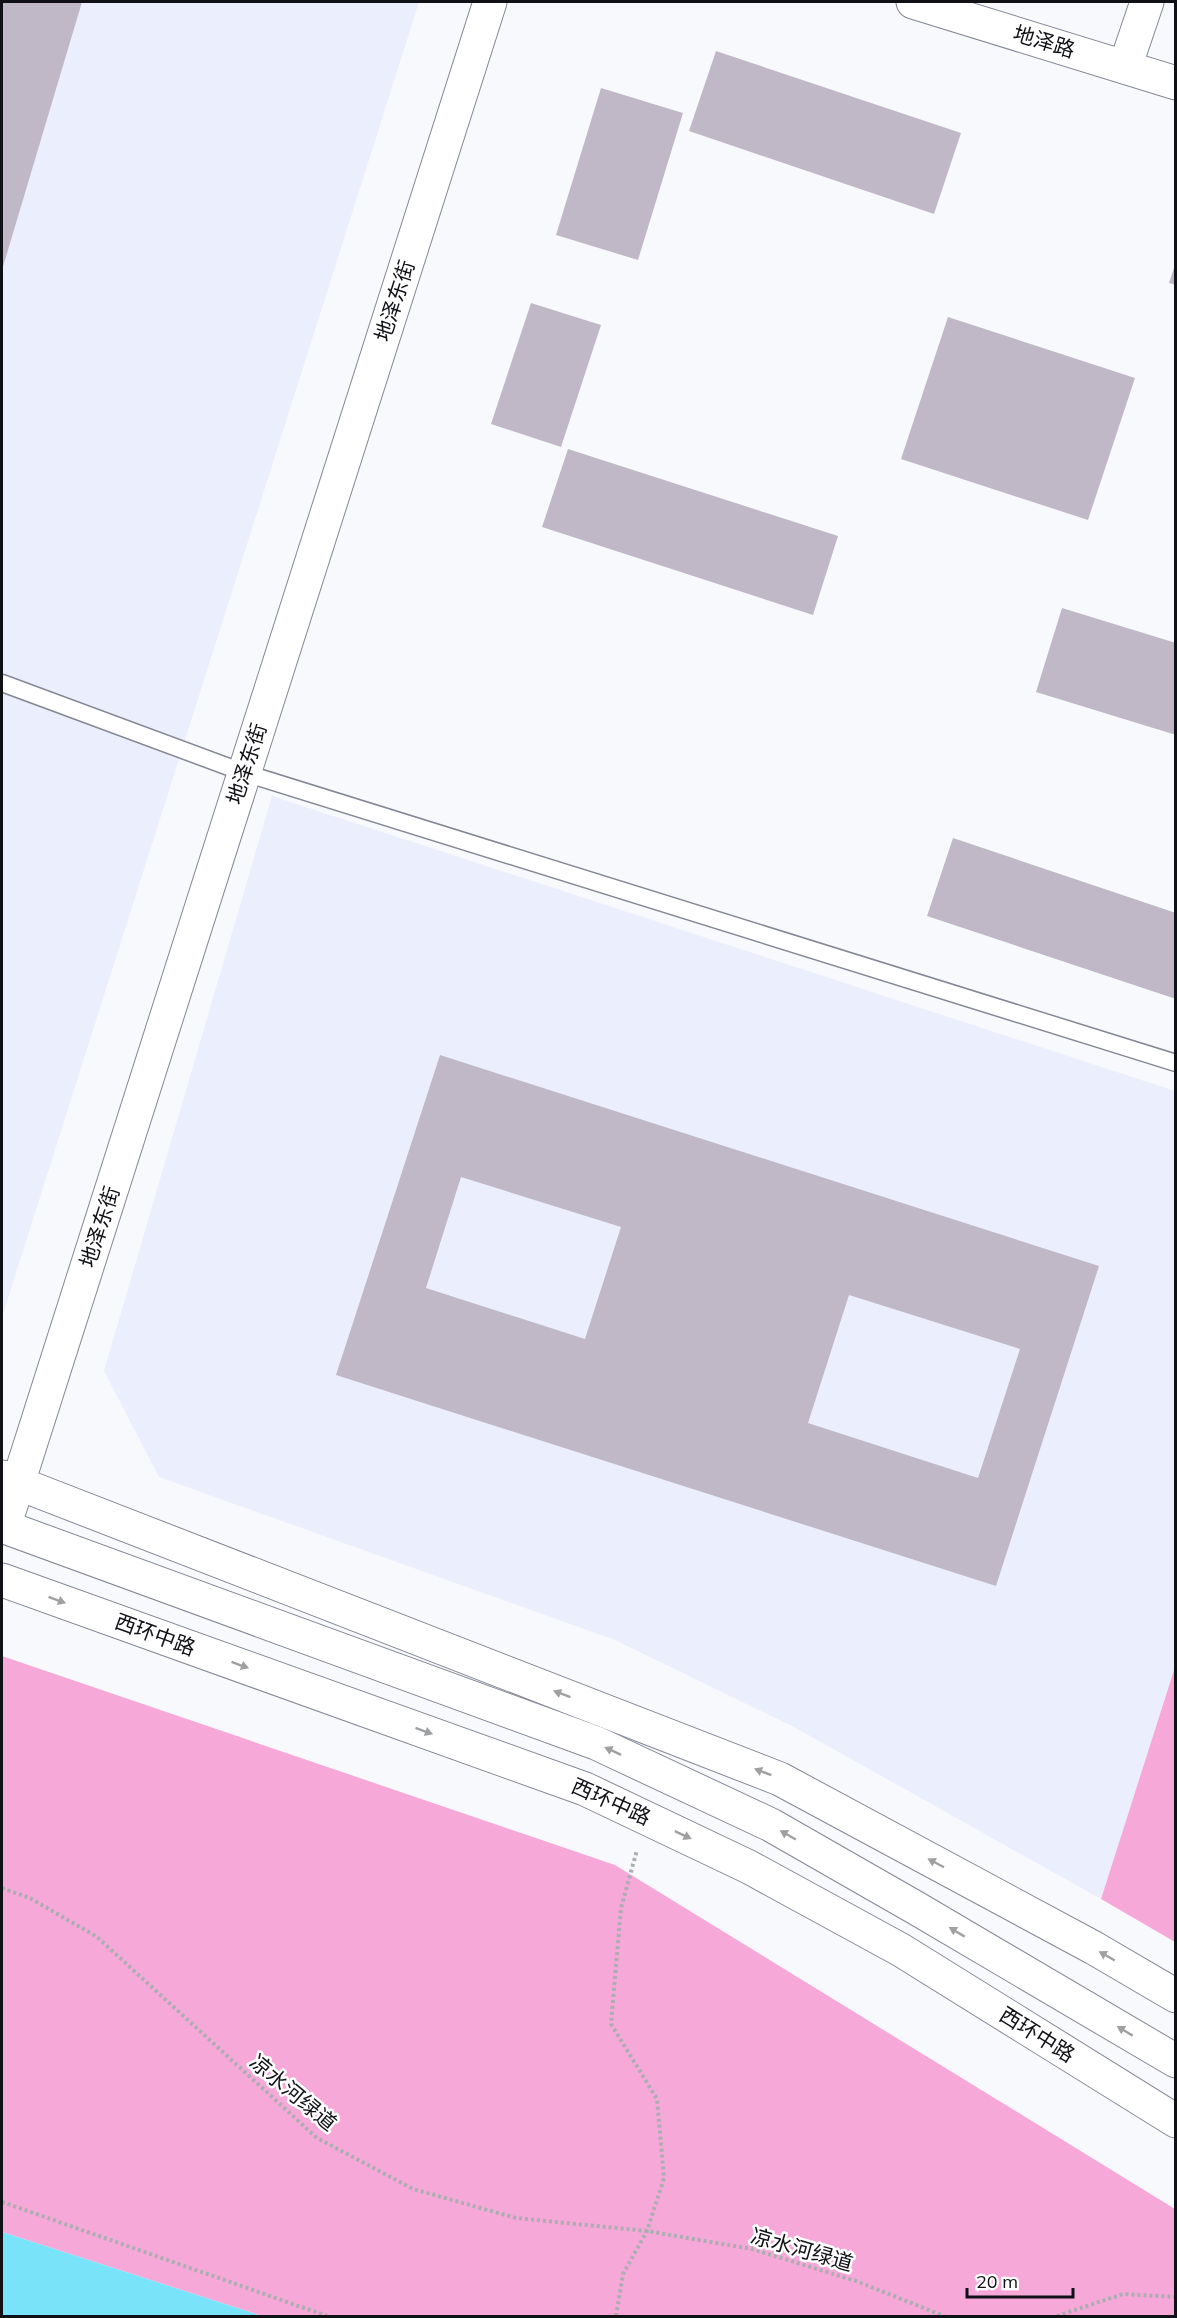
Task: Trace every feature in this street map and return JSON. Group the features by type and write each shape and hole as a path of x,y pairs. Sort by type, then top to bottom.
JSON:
{"street":[{"name":"地泽东街","path":"3,1527 10,1480 245,773 490,2"},
{"name":"地泽路","path":"914,2 1176,83"},
{"path":"1125,68 1147,2"},
{"path":"10,1480 780,1779 1094,1948 1176,1996"},
{"path":"3,1527 596,1743 771,1825 1176,2061"},
{"name":"西环中路","path":"2,1580 585,1789 749,1866 901,1950 1176,2121"}],"lane":[{"path":"2,683 245,773 1176,1062"}],"path":[{"path":"616,2316 623,2274 647,2231 664,2178 657,2099 612,2024 621,1908 646,1818"},
{"name":"凉水河绿道","path":"2,1888 30,1898 97,1937 317,2138 413,2189 516,2218 647,2231 752,2249 856,2281 944,2316"},
{"path":"2,2202 327,2316"},
{"path":"1057,2316 1123,2294 1176,2297"}],"shaded area":[{"path":"2,2 419,2 2,1317"},
{"path":"272,796 1175,1091 1175,1667 1101,1899 794,1727 615,1640 159,1477 104,1371"},
{"path":"2,1656 615,1865 1175,2209 1175,2316 262,2316 2,2232"},
{"path":"1175,1667 1175,1942 1101,1899"}],"water":[{"path":"2,2232 262,2316 2,2316"}],"building":[{"path":"2,2 82,2 2,270"},
{"path":"716,51 961,133 934,214 689,131"},
{"path":"601,88 683,113 638,260 556,235"},
{"path":"1176,265 1176,285 1169,283"},
{"path":"531,303 601,325 561,447 491,424"},
{"path":"948,317 1135,378 1088,520 901,459"},
{"path":"568,449 838,536 813,615 542,527"},
{"path":"1062,608 1176,643 1176,735 1036,692"},
{"path":"953,838 1176,913 1176,999 927,916"},
{"path":"440,1055 1099,1266 996,1586 336,1375","holes":["461,1177 621,1227 585,1339 426,1288","849,1295 1020,1349 978,1478 808,1423"]}]}
